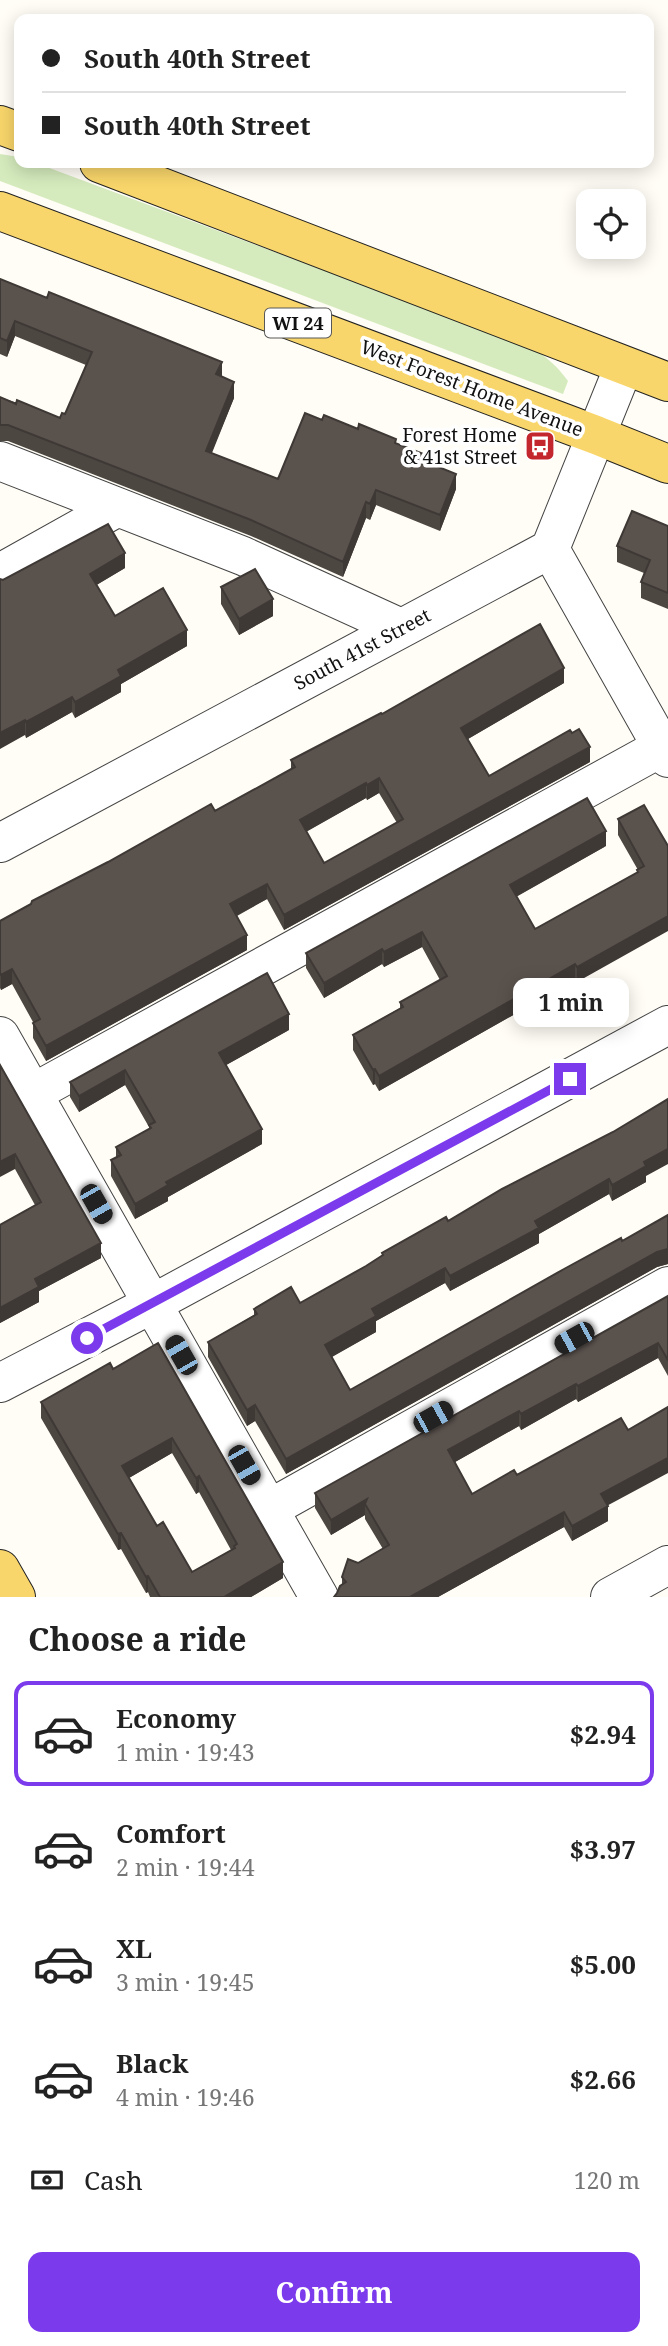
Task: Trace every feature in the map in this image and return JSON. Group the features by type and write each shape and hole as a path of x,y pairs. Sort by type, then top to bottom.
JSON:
{"main road":[{"path":"112,168 668,382"},
{"name":"West Forest Home Avenue","path":"0,211 668,464"},
{"path":"0,1569 16,1597"}],"street":[{"path":"33,1093 665,753 550,549 624,366"},
{"path":"0,461 243,556 401,628"},
{"path":"0,573 118,507"},
{"name":"South 41st Street","path":"0,843 550,549"},
{"path":"0,1383 152,1304 668,1025"},
{"path":"0,1035 319,1597"},
{"path":"269,1509 668,1286"},
{"path":"610,1597 668,1565"}],"green space":[{"path":"0,154 14,156 14,168 49,168 532,348 552,363 568,381 563,394 0,181"}],"building":[{"path":"0,279 47,298 49,292 222,362 216,374 234,382 206,451 278,479 305,413 322,420 324,415 358,429 359,424 396,439 395,443 439,460 436,466 456,474 440,515 376,490 370,504 366,502 343,562 251,520 8,425 0,425 0,397 16,404 17,400 60,418 62,413 65,414 92,352 15,321 7,341 0,338"},
{"path":"632,511 668,526 668,593 641,582 650,560 617,546"},
{"path":"108,524 125,553 90,574 115,616 163,588 187,630 118,670 121,676 75,702 72,697 0,733 0,579 3,580"},
{"path":"255,569 273,599 239,619 221,587"},
{"path":"540,624 564,668 461,728 489,776 570,730 572,733 579,729 590,747 284,915 267,884 230,904 247,935 46,1046 33,1023 40,1019 12,969 1,975 0,973 0,921 211,804 215,811 295,767 291,760 382,714","holes":["379,778 403,819 324,863 300,820"]},
{"path":"587,798 606,831 510,885 535,929 638,872 637,870 644,866 618,819 644,805 668,846 668,916 577,967 575,964 379,1076 353,1035 403,1007 400,1002 447,976 422,932 384,952 382,949 324,983 306,953"},
{"path":"267,973 289,1014 219,1053 262,1129 166,1182 168,1185 135,1204 111,1160 121,1155 116,1147 151,1128 149,1125 155,1122 125,1070 79,1096 70,1082"},
{"path":"0,1065 101,1243 35,1279 39,1287 0,1308 0,1225 41,1202 15,1154 0,1162"},
{"path":"668,1099 668,1149 644,1162 646,1166 612,1185 609,1179 535,1221 539,1228 450,1276 445,1268 372,1309 376,1316 325,1345 350,1390 564,1269 668,1215 668,1249 657,1252 286,1459 255,1405 247,1410 208,1342 257,1314 254,1309 291,1287 300,1303 446,1217 448,1221 502,1189 613,1132"},
{"path":"668,1296 668,1360 658,1343 521,1414 519,1411 448,1450 472,1494 514,1470 517,1475 621,1418 628,1430 668,1407 668,1458 601,1494 608,1506 572,1526 564,1512 410,1597 334,1597 340,1586 346,1582 342,1577 348,1559 358,1563 389,1545 365,1504 367,1499 331,1520 315,1493"},
{"path":"158,1343 283,1562 224,1597 160,1597 121,1533 118,1534 41,1402 110,1363 113,1369","holes":["172,1438 196,1478 199,1476 237,1544 235,1548 192,1572 163,1522 157,1526 122,1466"]}],"place":[{"name":"Forest Home & 41st Street","path":"540,446"}],"route":[{"path":"87,1338 570,1079"}]}
